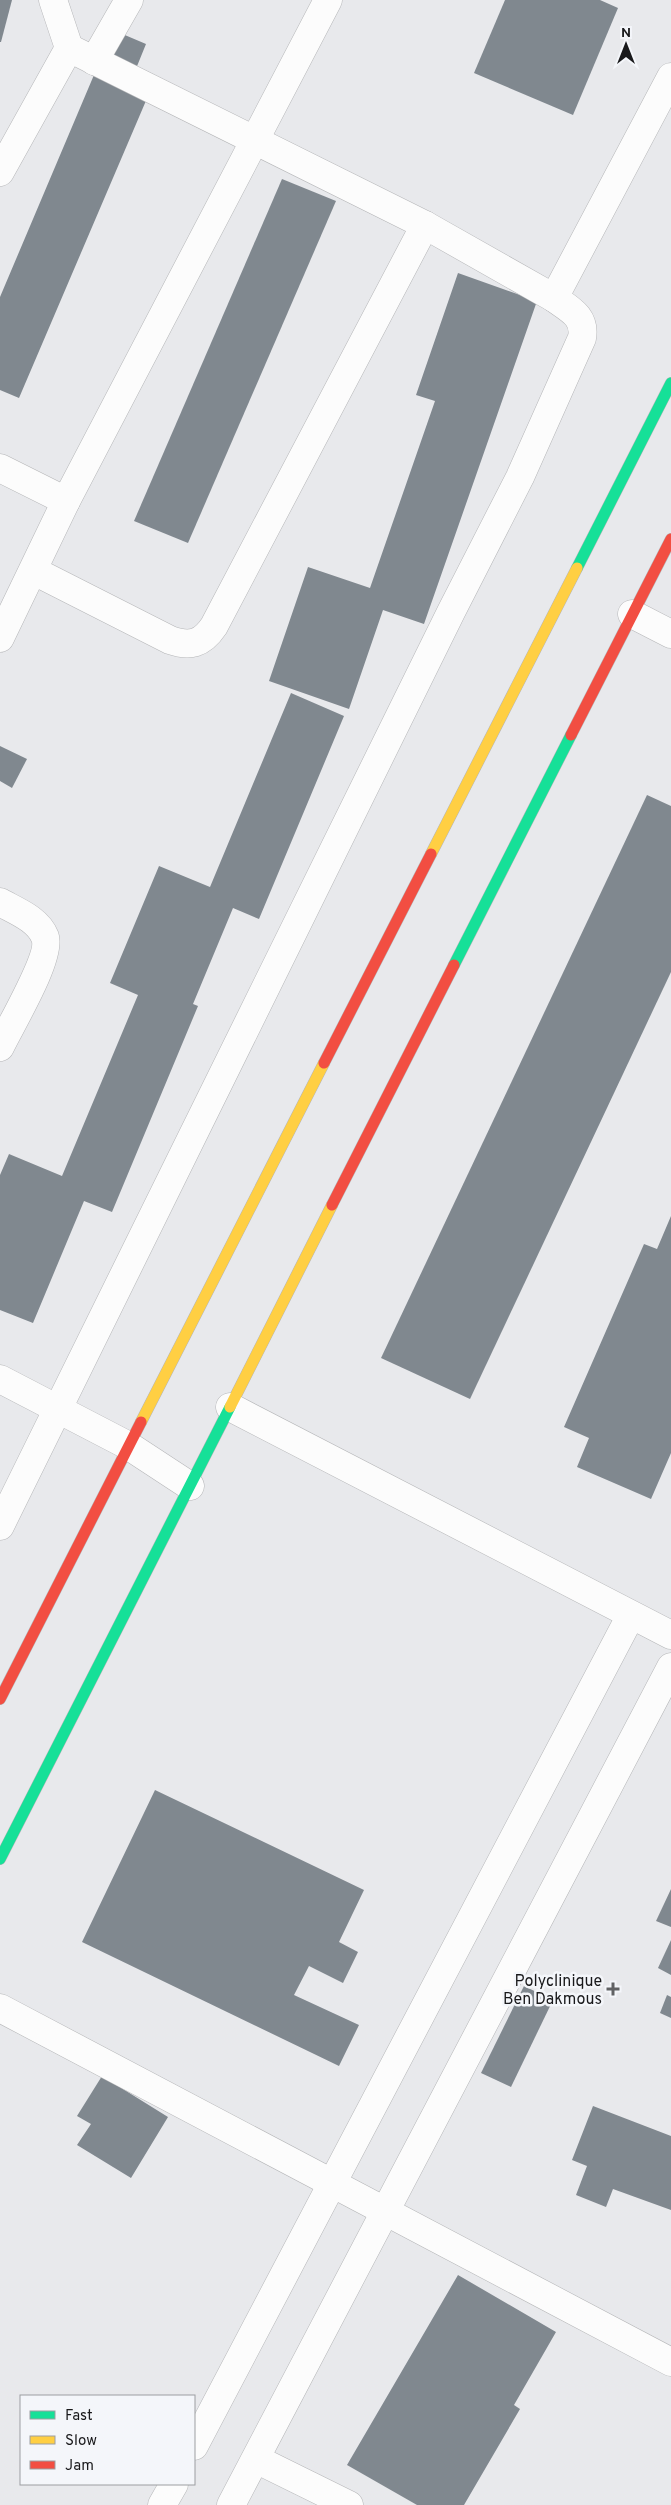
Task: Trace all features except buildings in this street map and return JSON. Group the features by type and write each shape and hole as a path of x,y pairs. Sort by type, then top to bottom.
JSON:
{"highway":[{"path":"0,1699 671,383"},
{"path":"0,1860 671,540"}],"street":[{"path":"0,1526 442,630 520,477 582,338 584,328 576,314 554,298 425,226 69,48 53,0"},
{"path":"94,61 129,0"},
{"path":"0,638 34,571 66,501 328,0"},
{"path":"0,172 69,48"},
{"path":"554,298 671,77"},
{"path":"34,571 170,640 182,644 196,643 202,640 214,626 425,226"},
{"path":"0,468 66,501"},
{"path":"632,614 671,634"},
{"path":"0,902 32,921 42,932 46,944 43,961 0,1047"},
{"path":"0,1379 129,1446 190,1486"},
{"path":"230,1407 671,1635"},
{"path":"195,2444 631,1615"},
{"path":"231,2505 671,1667"},
{"path":"0,2008 671,2362"},
{"path":"256,2459 348,2505"},
{"path":"162,2505 173,2485"}],"traffic: fast":[{"path":"577,568 671,383"},
{"path":"454,965 571,735"},
{"path":"0,1859 230,1407"}],"traffic: slow":[{"path":"431,854 577,568"},
{"path":"141,1422 324,1063"},
{"path":"230,1407 332,1205"}],"traffic: jam":[{"path":"571,735 671,539"},
{"path":"324,1063 431,854"},
{"path":"332,1205 454,965"},
{"path":"0,1699 141,1422"}],"place":[{"name":"Polyclinique Ben Dakmous","path":"613,1989"}]}
